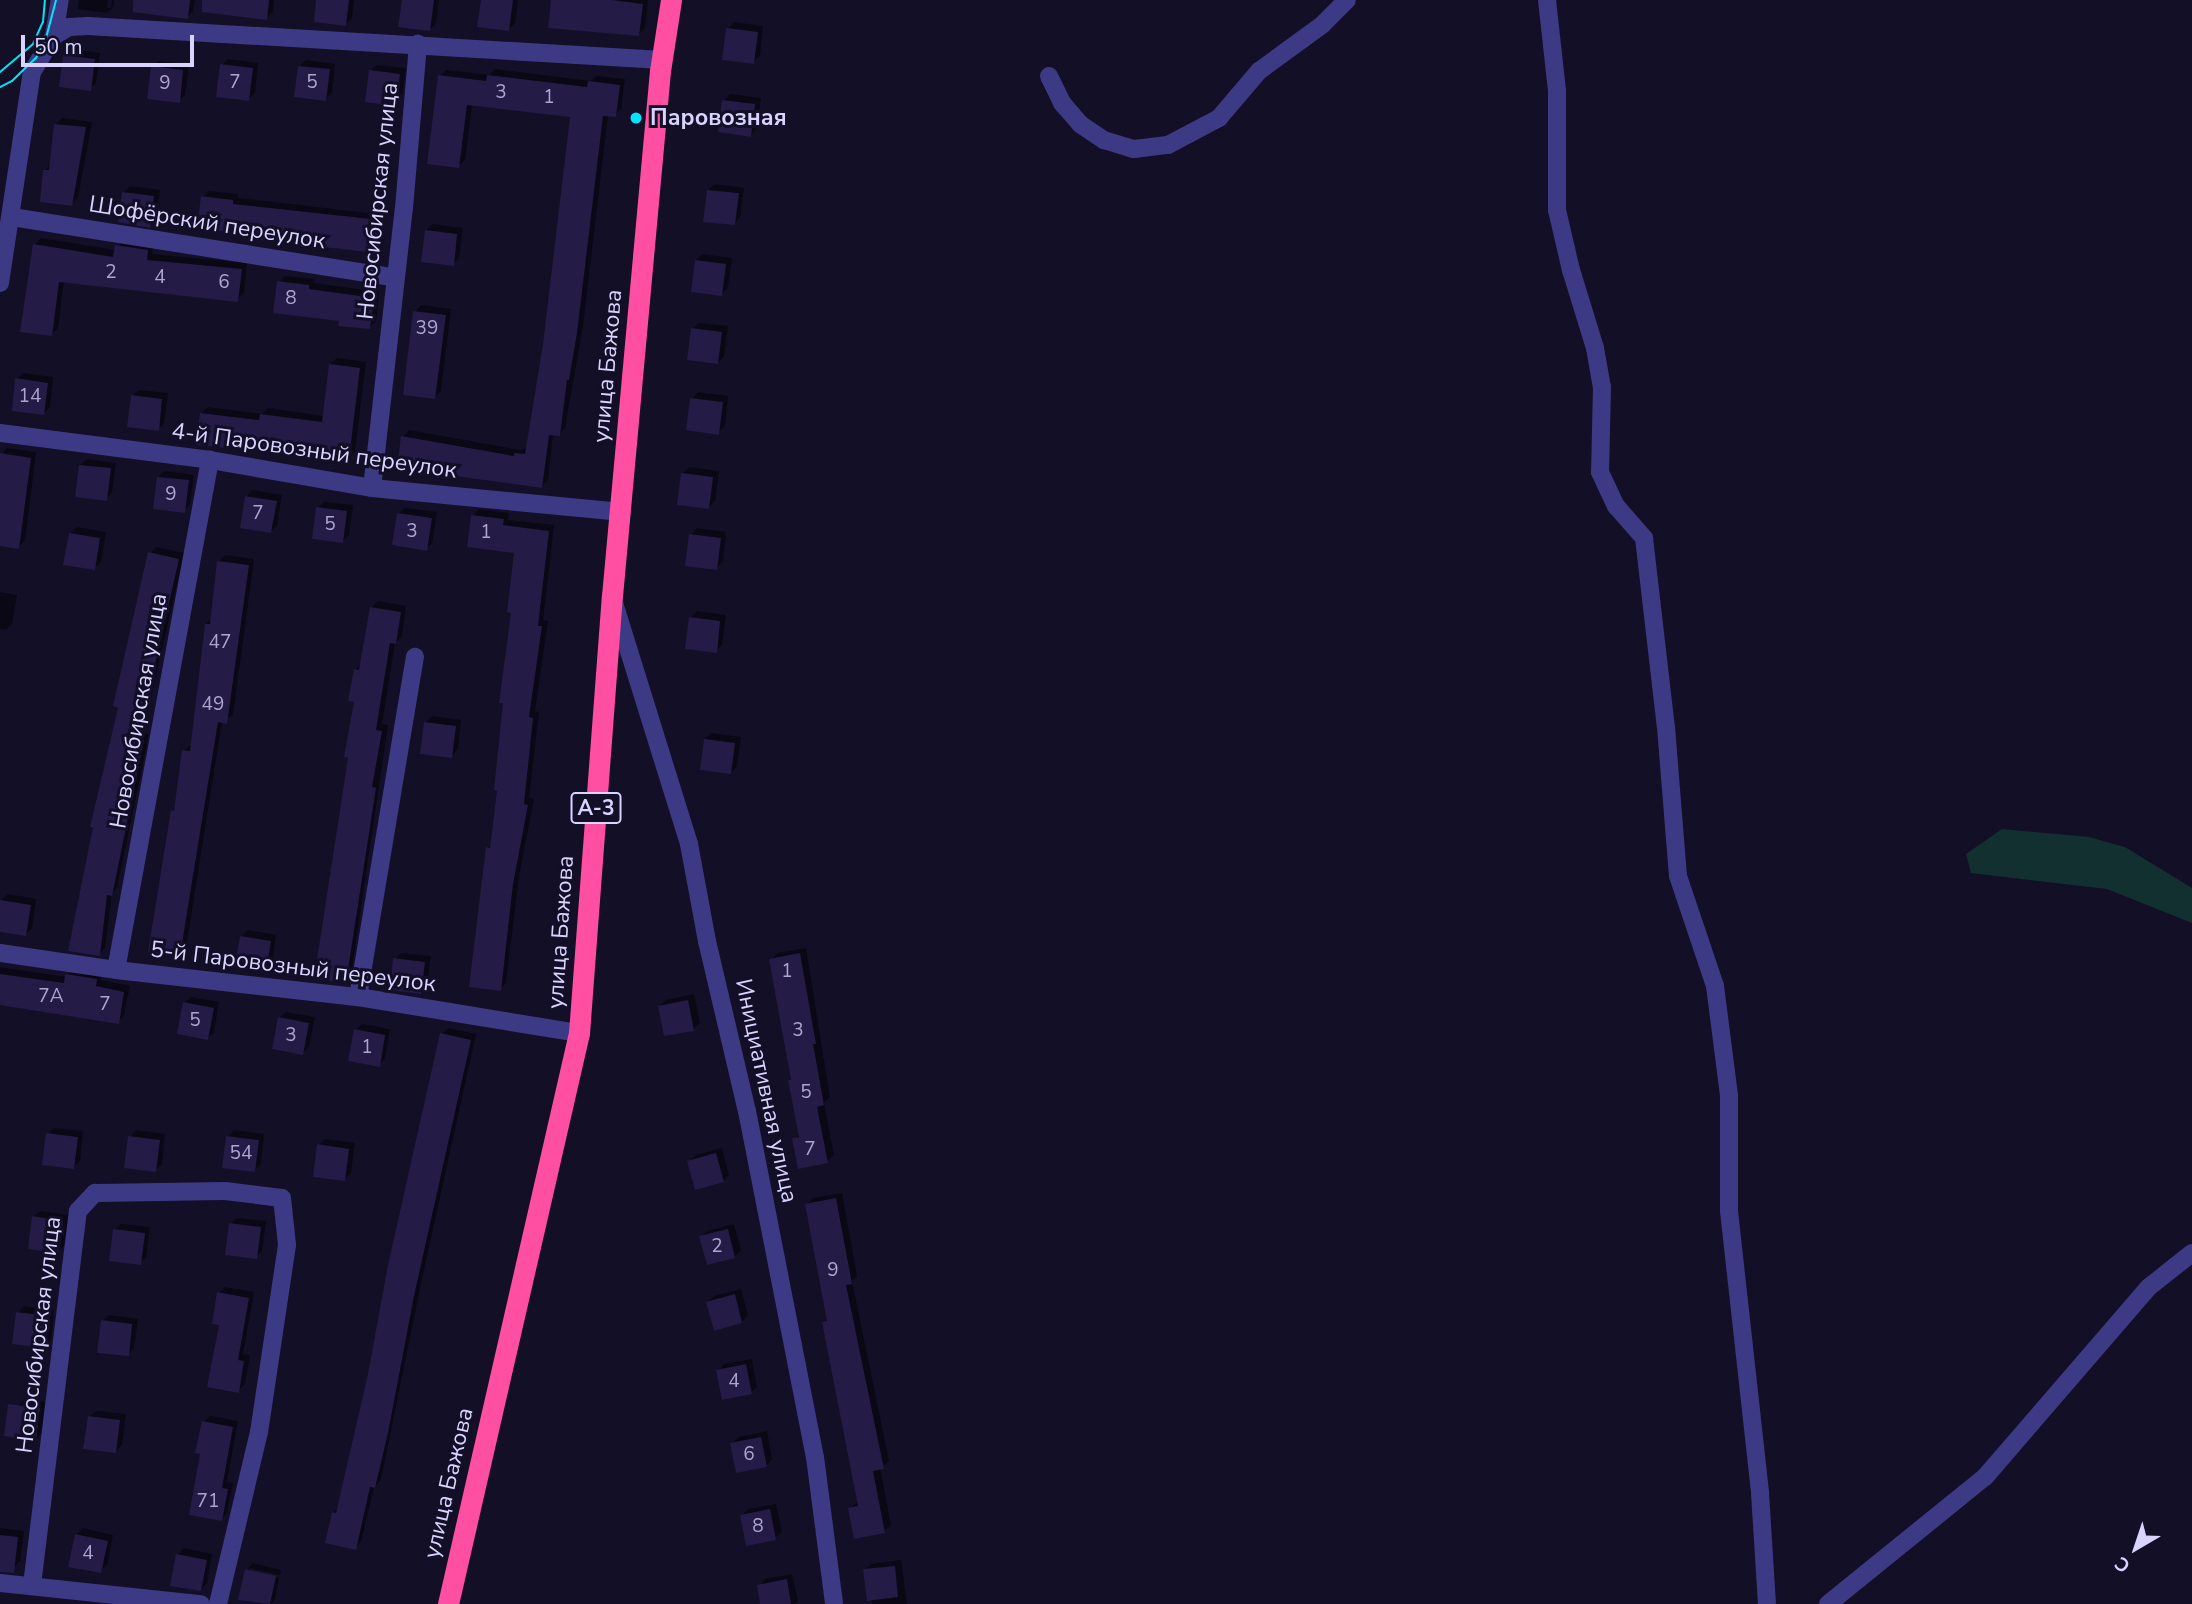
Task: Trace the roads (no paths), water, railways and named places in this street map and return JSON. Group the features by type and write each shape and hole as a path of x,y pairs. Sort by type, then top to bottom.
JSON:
{"highway":[{"name":"улица Бажова","path":"448,1604 579,1033 612,597 662,60 671,0"}],"street":[{"path":"0,283 32,72 54,36 60,0"},
{"path":"1049,76 1062,103 1080,124 1104,139 1134,149 1168,145 1219,118 1259,71 1322,25 1347,0"},
{"path":"1547,0 1557,91 1558,210 1570,270 1595,348 1602,387 1600,472 1616,506 1644,538 1666,727 1678,876 1715,986 1729,1096 1729,1211 1760,1493 1767,1604"},
{"path":"54,36 69,27 88,26 662,60"},
{"name":"Новосибирская улица","path":"372,488 404,208 418,44"},
{"name":"Шофёрский переулок","path":"12,217 395,278"},
{"name":"4-й Паровозный переулок","path":"0,433 210,460 372,488 621,512"},
{"name":"Новосибирская улица","path":"116,970 210,460"},
{"name":"Инициативная улица","path":"612,597 689,844 707,941 747,1111 815,1457 834,1604"},
{"path":"358,997 415,657"},
{"name":"5-й Паровозный переулок","path":"0,953 116,970 358,997 579,1033"},
{"name":"Новосибирская улица","path":"32,1585 78,1211 95,1193 225,1191 282,1198 287,1245 258,1432 218,1604"},
{"path":"1828,1604 1985,1477 2149,1287 2192,1253"},
{"path":"0,1583 201,1604"}],"tram line":[{"path":"0,72 33,44 43,22 45,0"},
{"path":"0,87 12,81 36,58 45,42 56,0"}],"place":[{"name":"Паровозная","path":"636,118"}]}
